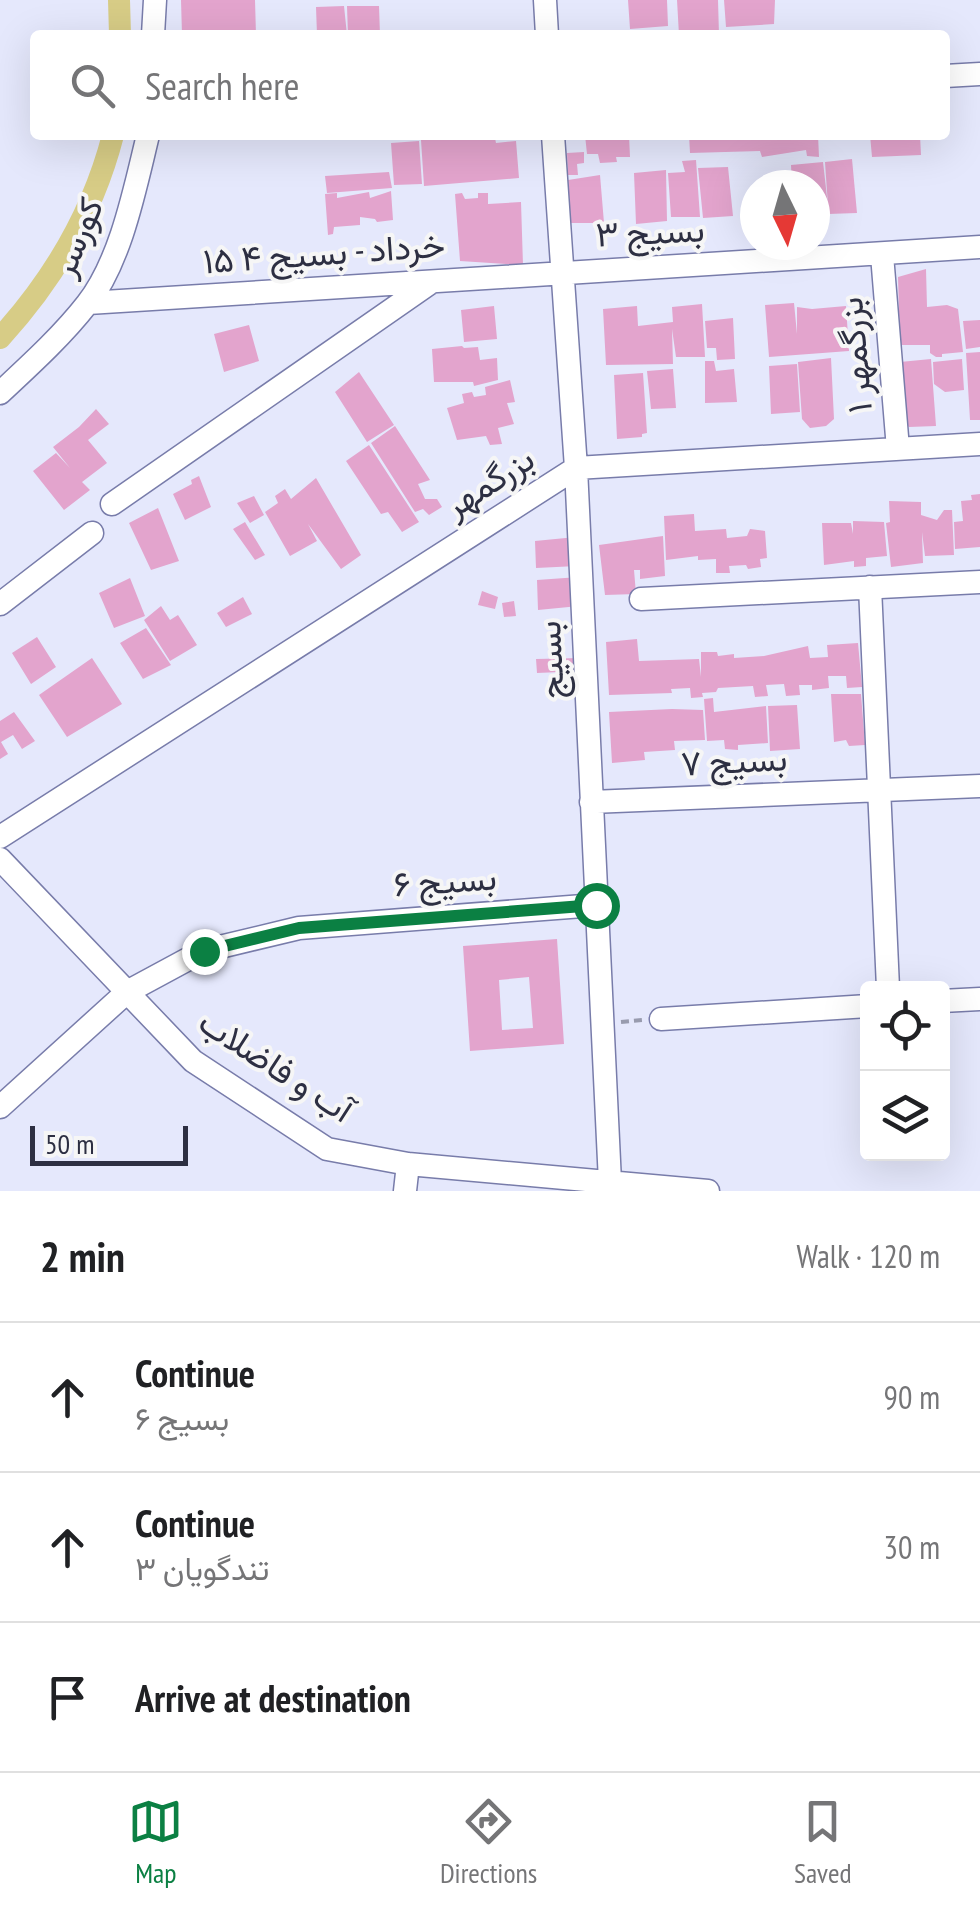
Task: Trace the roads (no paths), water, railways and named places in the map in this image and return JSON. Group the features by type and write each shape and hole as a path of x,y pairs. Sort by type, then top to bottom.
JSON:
{"street":[{"path":"154,0 154,30"},
{"path":"545,0 547,30"},
{"path":"950,76 980,74"},
{"name":"کورسر","path":"0,394 88,303 106,272 128,211 147,140"},
{"name":"بسیج","path":"553,140 576,468 610,1182"},
{"name":"بسیج ۳","path":"564,272 980,248"},
{"name":"بزرگمهر ۱","path":"882,255 898,449"},
{"name":"۱۵ خرداد - بسیج ۴","path":"88,303 564,272"},
{"path":"112,504 433,281"},
{"name":"بزرگمهر","path":"0,836 576,468 980,444"},
{"path":"0,604 92,533"},
{"path":"641,599 980,582"},
{"path":"870,587 888,981"},
{"name":"بسیج ۷","path":"591,802 980,786"},
{"name":"آب و فاضلاب","path":"0,859 194,1062 328,1149 408,1164 708,1191"},
{"name":"بسیج ۶","path":"0,1107 127,992 204,951 299,928 596,905"},
{"path":"950,1000 980,998"},
{"path":"661,1019 860,1007"},
{"path":"405,1191 408,1164"}],"waterway":[{"path":"119,0 120,30"},
{"path":"0,338 38,292 69,244 95,191 112,140"}]}
